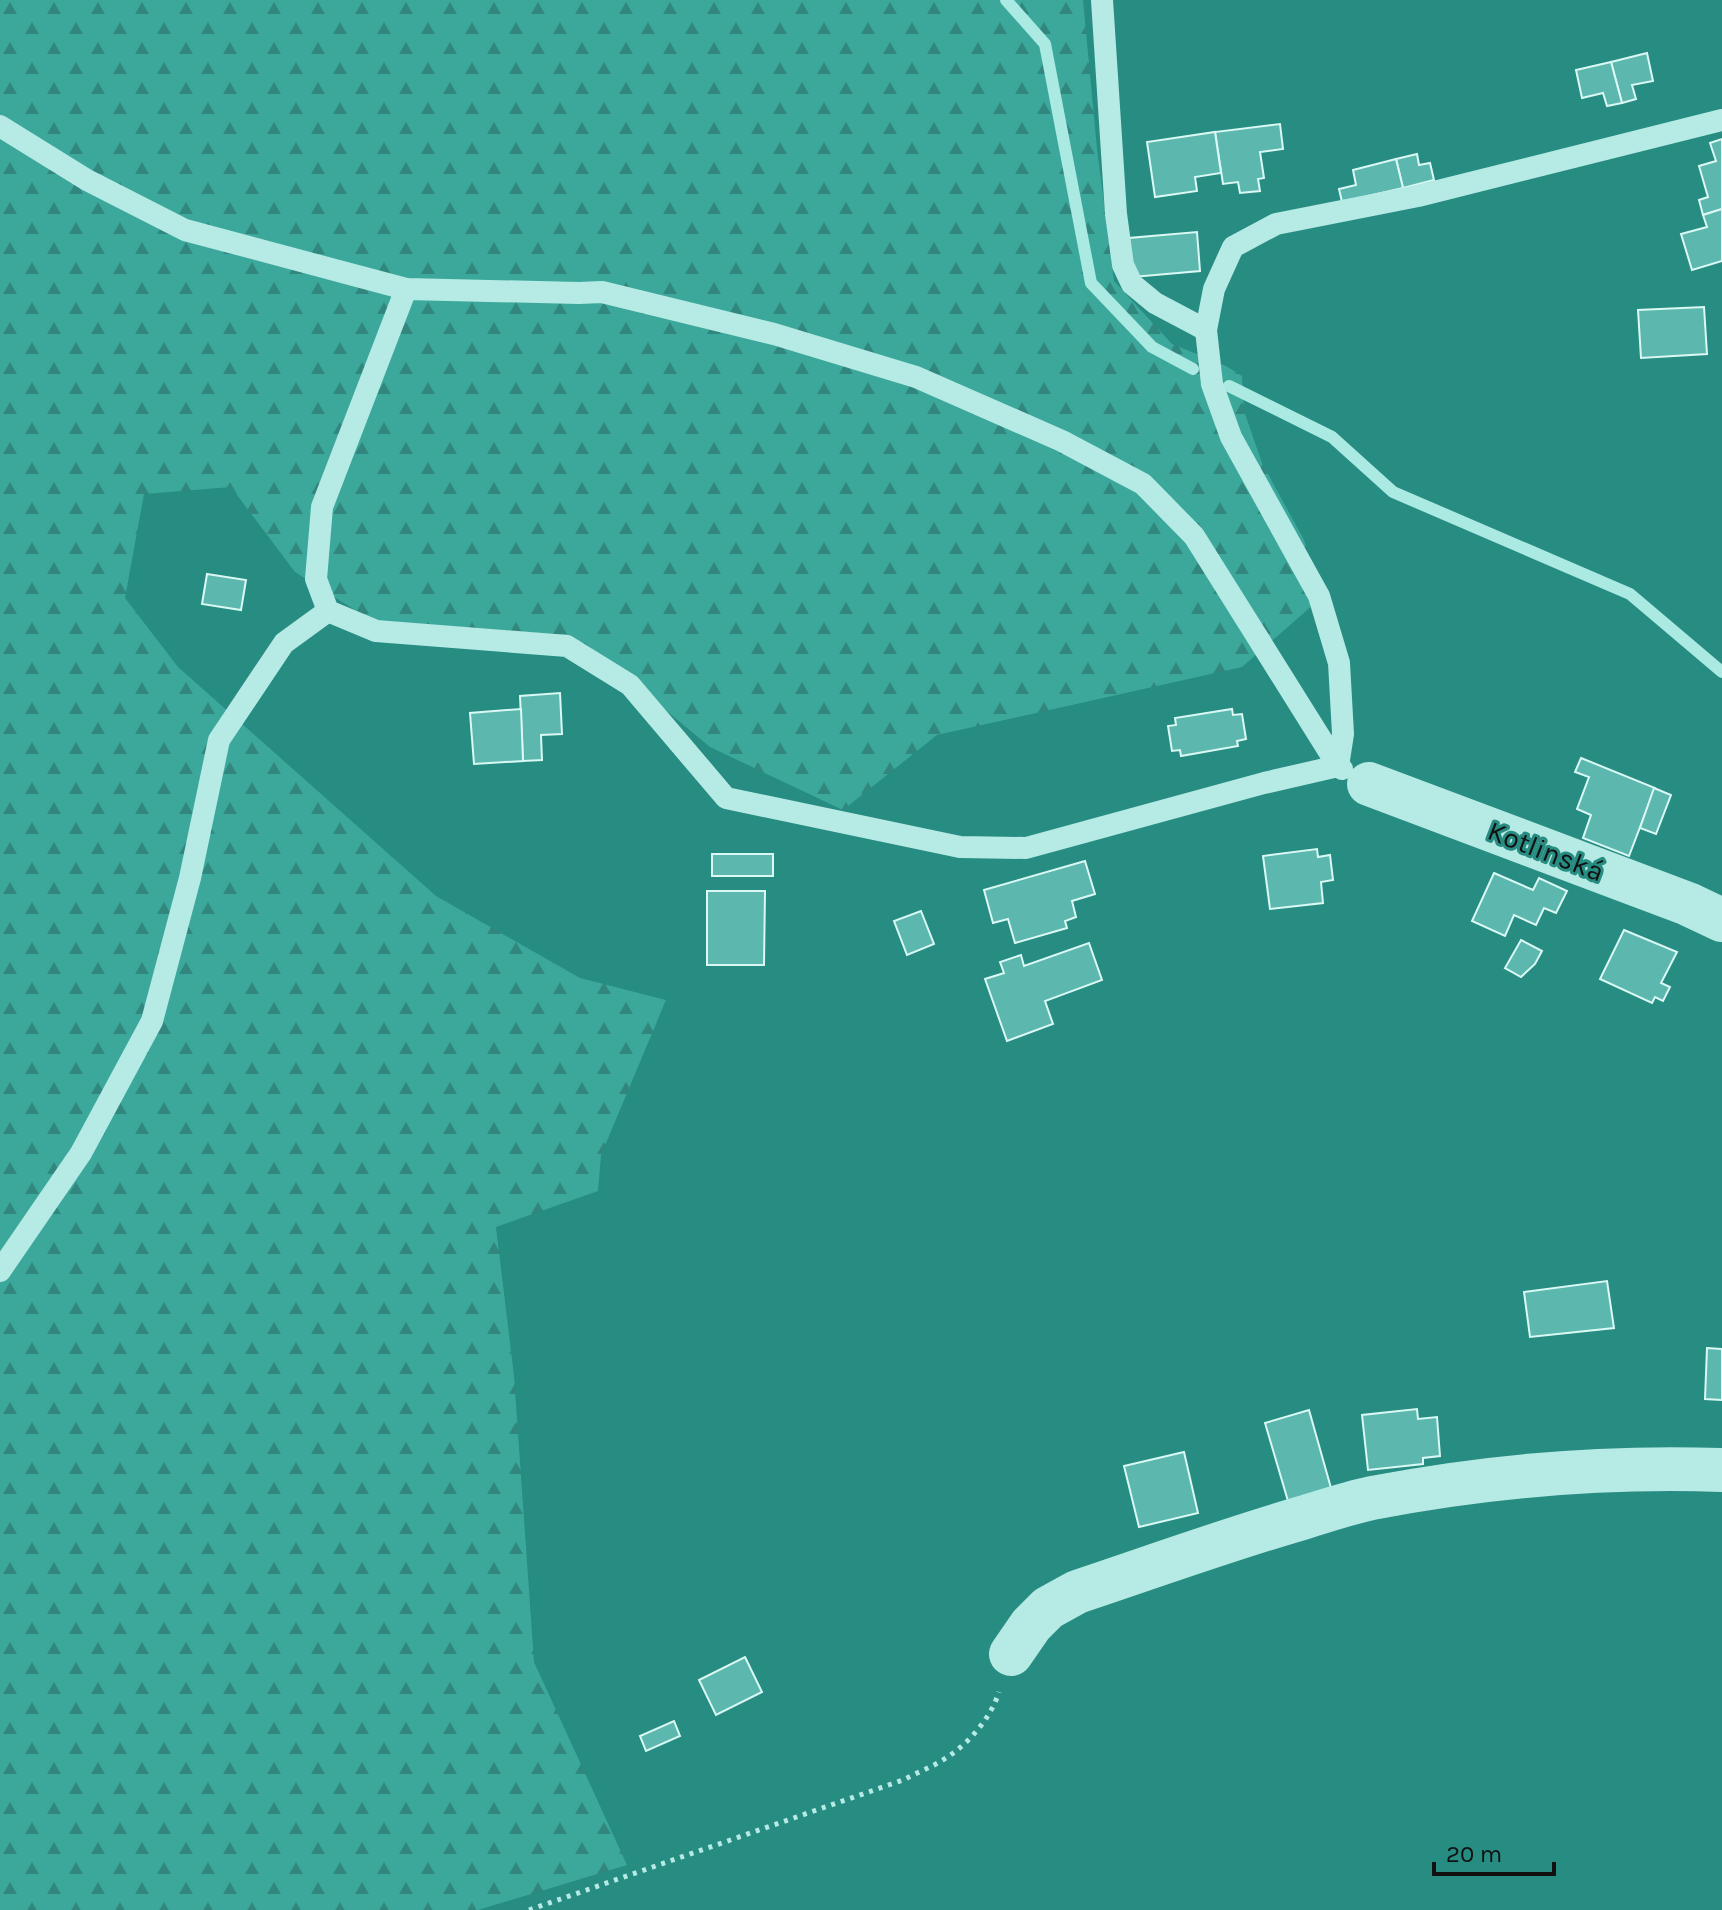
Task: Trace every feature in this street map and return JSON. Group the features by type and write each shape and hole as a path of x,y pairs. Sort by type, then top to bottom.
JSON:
{"street":[{"name":"Kotlinská","path":"1353,775 1688,904 1722,920"},
{"path":"1011,1654 1031,1625 1048,1608 1077,1592 1271,1527 1369,1499 1498,1478 1677,1468 1722,1470"}],"lane":[{"path":"1102,0 1116,214 1123,265 1132,284 1155,303 1206,330"},
{"path":"1353,775 1343,734 1339,663 1319,596 1231,437 1212,384 1206,330 1214,289 1233,247 1276,224 1418,196 1722,120"},
{"path":"0,126 87,180 185,230 406,289 602,292 774,334 916,377 1062,441 1143,484 1194,536 1353,775"},
{"path":"406,289 322,507 316,579 328,611 376,631 567,646 630,685 726,798 960,847 1026,848 1264,783 1353,775"},
{"path":"0,1271 81,1153 152,1021 190,878 219,740 284,643 328,611"}],"path":[{"path":"529,1910 903,1780 950,1756 978,1730 995,1706 1011,1654"}],"green space":[{"path":"0,0 1083,0 1097,149 1114,281 1172,344 1226,366 1242,376 1244,411 1262,463 1304,540 1322,597 1242,667 937,735 843,810 710,747 585,643 377,624 295,572 231,487 144,494 125,598 178,667 436,896 580,978 666,1000 601,1155 598,1191 496,1227 514,1376 534,1662 627,1865 478,1910 0,1910"}],"building":[{"path":"1647,53 1653,81 1632,85 1636,99 1622,103 1611,62"},
{"path":"1611,62 1622,103 1607,106 1603,93 1582,98 1576,70"},
{"path":"1280,124 1283,149 1260,152 1264,178 1258,179 1260,191 1240,193 1238,182 1223,184 1215,132"},
{"path":"1215,132 1221,173 1195,177 1197,191 1155,197 1147,142"},
{"path":"1722,139 1722,209 1703,215 1699,200 1708,197 1699,166 1716,161 1710,143"},
{"path":"1417,154 1419,165 1430,163 1434,180 1403,188 1396,159"},
{"path":"1396,159 1403,188 1342,202 1339,189 1356,185 1353,170"},
{"path":"1722,209 1722,261 1692,270 1681,234 1707,227 1703,215"},
{"path":"1197,232 1200,271 1133,277 1129,238"},
{"path":"1704,307 1707,354 1641,358 1638,310"},
{"path":"207,574 246,580 241,610 202,604"},
{"path":"560,693 562,734 541,735 542,760 523,761 520,696"},
{"path":"521,709 523,761 474,764 470,713"},
{"path":"1232,709 1233,715 1242,714 1246,739 1237,741 1238,746 1181,756 1180,750 1172,751 1168,726 1176,725 1175,718"},
{"path":"1581,758 1655,788 1629,856 1583,838 1591,815 1577,809 1589,777 1575,772"},
{"path":"1654,788 1671,795 1656,834 1640,828"},
{"path":"1317,849 1318,857 1330,855 1333,880 1321,882 1323,903 1270,909 1263,856"},
{"path":"712,854 773,854 773,876 712,876"},
{"path":"1085,861 1095,894 1072,901 1076,917 1065,921 1067,928 1015,943 1008,919 993,923 984,890"},
{"path":"1494,873 1533,890 1539,878 1567,891 1556,913 1544,908 1536,925 1514,915 1505,936 1472,921"},
{"path":"707,891 765,891 764,965 707,965"},
{"path":"921,911 934,944 907,955 894,921"},
{"path":"1624,930 1677,952 1661,983 1670,987 1663,1001 1655,997 1652,1003 1600,979"},
{"path":"1521,940 1542,951 1535,964 1521,977 1505,968"},
{"path":"1089,943 1102,980 1045,1001 1053,1024 1007,1041 985,979 1004,973 1000,962 1021,955 1024,966"},
{"path":"1607,1281 1614,1328 1530,1337 1524,1292"},
{"path":"1707,1348 1722,1349 1722,1400 1705,1399"},
{"path":"1417,1409 1418,1419 1437,1417 1440,1456 1423,1458 1423,1464 1368,1470 1362,1415"},
{"path":"1309,1410 1331,1488 1288,1501 1265,1423"},
{"path":"1184,1452 1198,1513 1139,1527 1124,1466"},
{"path":"745,1657 762,1692 716,1715 699,1680"},
{"path":"674,1721 680,1736 646,1751 640,1736"}],"waterway":[{"path":"1006,0 1045,44 1091,283 1152,347 1193,369"},
{"path":"1229,386 1332,437 1393,492 1630,594 1722,672"}]}
